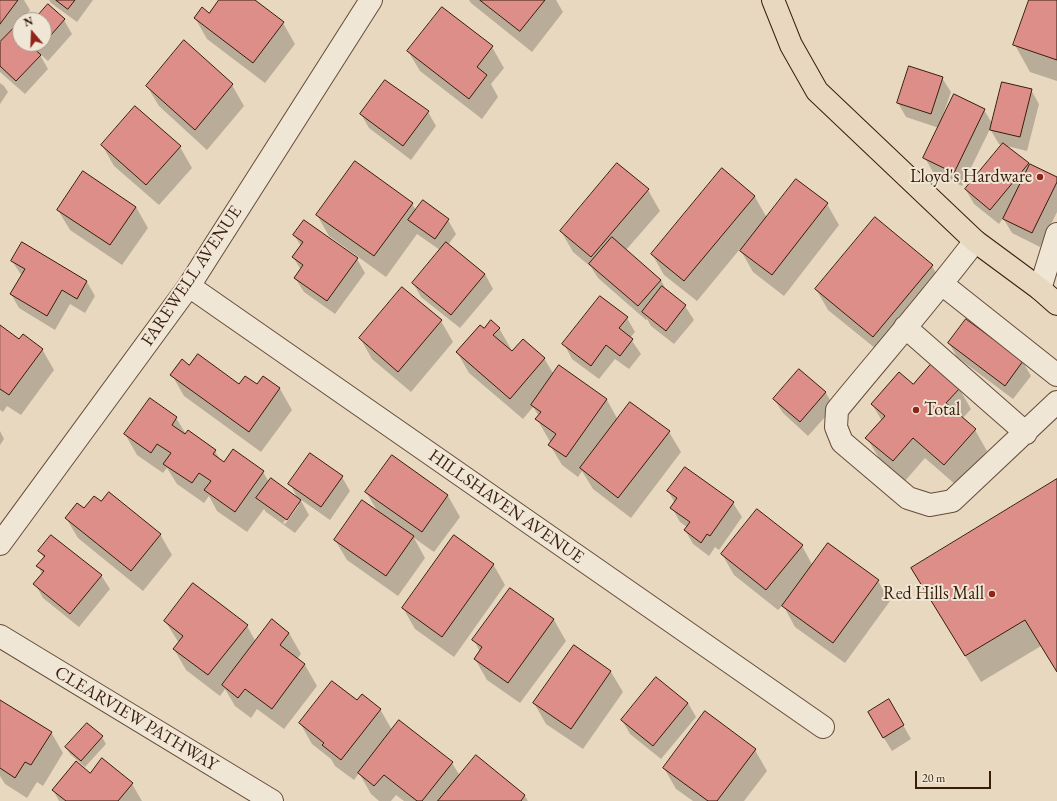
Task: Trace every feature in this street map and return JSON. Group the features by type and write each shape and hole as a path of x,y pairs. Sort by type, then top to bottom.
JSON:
{"main road":[{"path":"773,0 791,46 817,92 975,242 1040,289 1057,304"}],"street":[{"name":"FAREWELL AVENUE","path":"0,544 189,286 371,0"},
{"path":"1040,289 1057,234"},
{"path":"975,242 837,410 836,427 842,442 908,498 930,505 952,501 1026,433 1057,402"},
{"path":"942,284 1057,375"},
{"name":"HILLSHAVEN AVENUE","path":"189,286 823,727"},
{"path":"905,327 1026,433"},
{"name":"CLEARVIEW PATHWAY","path":"0,636 272,801"}],"building":[{"path":"0,0 18,0 0,24"},
{"path":"56,0 75,0 68,9"},
{"path":"219,0 255,0 284,22 253,63 194,18 202,7 209,13"},
{"path":"480,0 545,0 520,31"},
{"path":"1029,0 1057,0 1057,60 1013,45"},
{"path":"48,4 65,19 52,34 52,12 41,12"},
{"path":"442,7 493,46 477,67 487,75 469,99 407,51"},
{"path":"12,30 12,52 38,52 41,55 16,81 0,66 0,42"},
{"path":"184,40 233,84 195,130 146,86"},
{"path":"909,66 943,77 931,114 897,103"},
{"path":"385,80 429,111 403,146 360,114"},
{"path":"1002,82 1032,89 1020,137 990,130"},
{"path":"954,94 985,109 954,173 923,158"},
{"path":"135,106 181,146 146,185 101,145"},
{"path":"1003,143 1029,163 990,210 965,189"},
{"path":"355,161 413,203 374,256 316,215"},
{"path":"617,163 649,189 591,257 560,231"},
{"path":"1030,164 1057,177 1057,182 1032,233 1003,219"},
{"path":"722,168 755,196 684,281 651,254"},
{"path":"83,171 136,207 110,245 57,210"},
{"path":"796,179 828,203 772,275 740,251"},
{"path":"423,200 449,219 435,239 408,220"},
{"path":"875,217 933,265 873,337 815,289"},
{"path":"304,220 358,258 327,301 294,278 303,265 292,257 303,242 293,235"},
{"path":"612,237 661,280 638,306 589,264"},
{"path":"22,242 87,281 77,299 62,290 47,316 10,294 25,269 11,261"},
{"path":"446,242 485,274 451,315 412,283"},
{"path":"662,286 686,305 666,331 642,312"},
{"path":"402,287 442,320 398,372 359,338"},
{"path":"600,296 628,317 619,328 633,339 620,356 606,345 591,366 562,344"},
{"path":"966,319 1023,361 1005,386 948,343"},
{"path":"491,320 500,328 493,335 512,351 523,339 545,358 510,399 456,352 480,325 484,328"},
{"path":"0,325 19,339 23,334 43,349 9,395 0,389"},
{"path":"198,354 239,384 245,376 257,384 263,376 280,388 249,432 170,375 182,359 189,365"},
{"name":"Total","path":"932,363 960,388 946,403 976,429 944,465 913,438 893,461 865,438 885,416 871,404 899,372 913,384"},
{"path":"559,365 607,399 566,457 548,445 556,434 535,419 541,412 531,405"},
{"path":"799,369 826,392 800,422 773,399"},
{"path":"150,398 177,417 172,425 185,434 188,430 216,450 213,454 224,462 233,449 264,471 235,512 204,490 211,481 199,473 192,483 163,464 171,453 157,444 151,453 124,434"},
{"path":"630,402 670,431 618,498 580,468"},
{"path":"310,453 343,476 321,507 288,484"},
{"path":"392,455 448,495 422,532 365,492"},
{"path":"685,467 734,502 710,536 707,534 701,543 684,530 690,522 670,508 677,498 667,491"},
{"path":"271,478 301,500 287,520 256,498"},
{"name":"Red Hills Mall","path":"1057,479 1057,672 1025,620 965,656 911,568"},
{"path":"109,492 161,534 131,571 65,518 77,503 84,508 94,496 101,501"},
{"path":"362,500 414,536 386,576 334,540"},
{"path":"757,509 803,545 766,590 721,554"},
{"path":"51,535 102,575 70,614 33,584 44,571 36,566 45,556 38,551"},
{"path":"454,535 494,564 442,637 402,608"},
{"path":"828,543 879,580 833,643 782,606"},
{"path":"193,583 248,625 208,675 173,649 183,636 164,621"},
{"path":"510,588 554,619 508,683 474,659 482,647 472,640"},
{"path":"272,619 289,633 280,645 305,664 272,709 245,689 238,698 222,685"},
{"path":"574,645 611,671 571,729 533,703"},
{"path":"656,677 688,703 653,746 621,720"},
{"path":"332,681 357,700 362,694 381,709 341,760 322,745 324,743 299,723"},
{"path":"889,699 904,725 883,738 868,712"},
{"path":"0,700 52,732 31,765 25,762 15,778 0,768"},
{"path":"705,711 756,749 717,801 708,801 663,768"},
{"path":"399,720 453,762 422,801 417,801 384,775 374,786 358,773"},
{"path":"87,723 103,736 81,761 65,747"},
{"path":"476,755 525,795 521,801 438,801"},
{"path":"102,758 133,783 118,801 66,801 52,790 76,761 90,773"}],"place":[{"name":"Lloyd's Hardware","path":"1040,177"},
{"name":"Total","path":"916,410"},
{"name":"Red Hills Mall","path":"992,594"}]}
